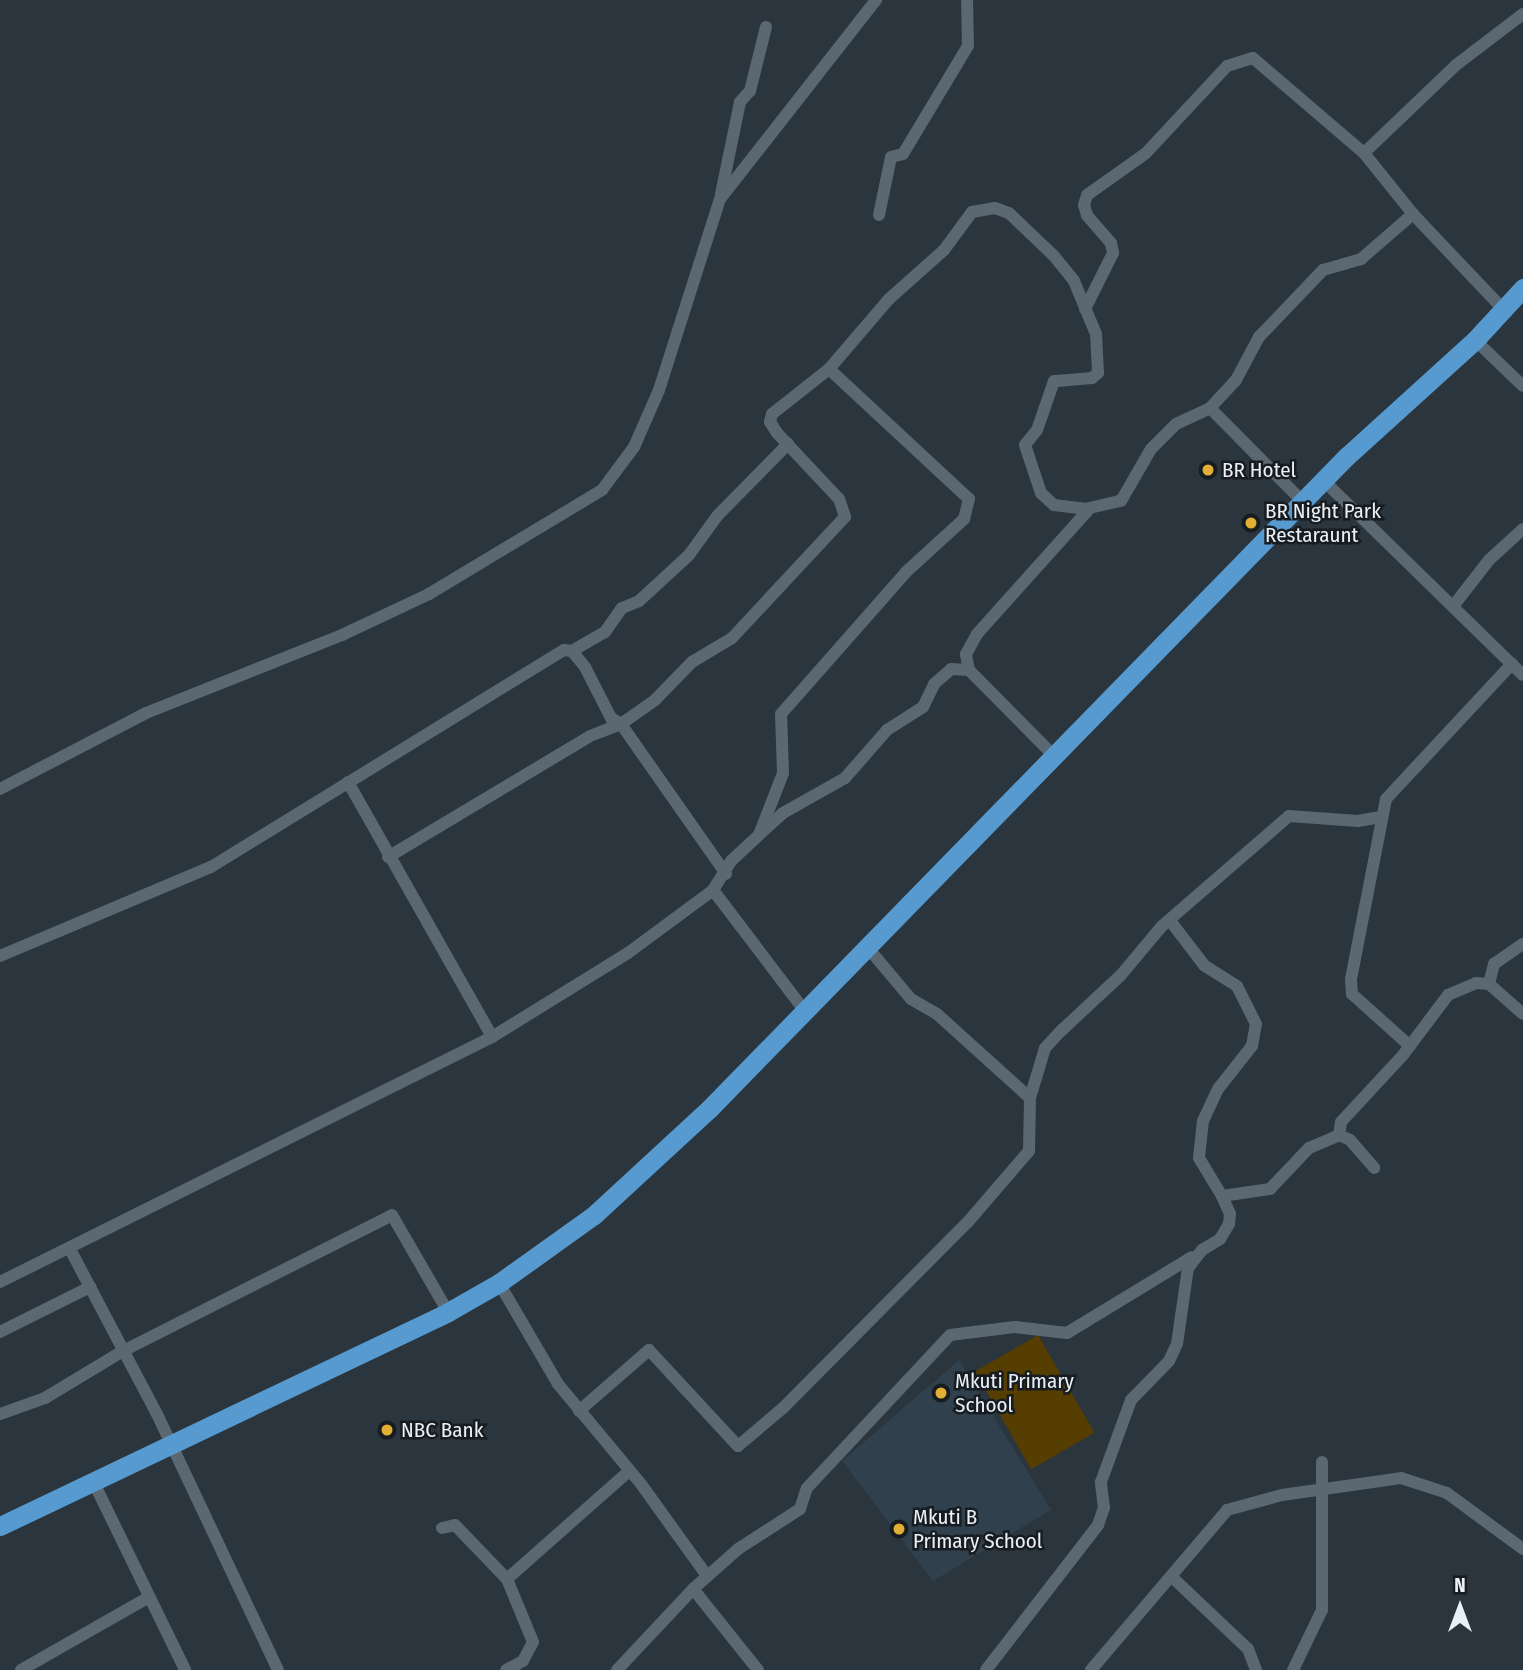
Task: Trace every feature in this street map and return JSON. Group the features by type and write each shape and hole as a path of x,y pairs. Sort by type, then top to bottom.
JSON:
{"highway":[{"path":"0,1526 172,1447 447,1312 499,1283 594,1215 709,1109 1323,480 1475,340 1523,288"}],"street":[{"path":"720,199 876,0"},
{"path":"879,215 891,157 903,154 968,46 967,0"},
{"path":"1364,153 1456,65 1523,14"},
{"path":"0,789 146,713 342,635 429,594 603,490 634,447 659,390 720,199 740,102 750,91 765,27"},
{"path":"1085,309 1113,253 1111,243 1087,215 1084,205 1087,195 1146,153 1227,66 1253,58 1364,153 1413,214 1503,309"},
{"path":"388,857 590,736 621,724 655,700 692,662 732,638 845,517 839,499 770,422 772,414 829,369 889,299 944,250 972,212 984,208 1009,213 1054,256 1074,281 1096,334 1098,373 1092,378 1054,381 1037,430 1025,445 1041,492 1054,505 1089,509 1121,501 1151,449 1176,424 1210,408 1236,380 1259,337 1323,270 1361,259 1413,214"},
{"path":"1475,340 1523,386"},
{"path":"759,835 783,773 781,714 906,572 964,519 969,499 829,369"},
{"path":"1210,408 1303,502"},
{"path":"0,956 211,867 549,657 572,651 605,632 622,608 639,601 689,555 718,514 788,444"},
{"path":"1323,480 1523,675"},
{"path":"1054,757 968,670 966,654 977,634 1089,509"},
{"path":"1454,605 1489,560 1523,529"},
{"path":"572,651 611,718 621,724 726,874"},
{"path":"1410,1046 1352,994 1355,953 1385,799 1512,664"},
{"path":"0,1282 71,1251 492,1037 628,953 713,890 726,874 732,861 783,813 845,778 887,730 923,706 942,674 951,668 968,670"},
{"path":"348,782 492,1037"},
{"path":"579,1411 649,1350 738,1446 783,1408 957,1232 1029,1151 1030,1098 1045,1048 1121,975 1144,944 1289,816 1358,821 1381,817"},
{"path":"713,890 806,1011"},
{"path":"617,1670 706,1576 769,1527 800,1509 807,1488 950,1335 1016,1327 1067,1333 1159,1281 1220,1239 1229,1224 1230,1214 1199,1158 1203,1121 1218,1089 1252,1046 1256,1024 1237,986 1204,965 1171,922"},
{"path":"1489,984 1494,964 1523,944"},
{"path":"868,948 911,999 937,1014 1030,1098"},
{"path":"1339,1135 1341,1122 1410,1046 1448,995 1476,983 1489,984 1523,1014"},
{"path":"1222,1196 1270,1189 1309,1148 1339,1135 1350,1140 1374,1168"},
{"path":"0,1413 45,1398 124,1351 392,1215 447,1312"},
{"path":"986,1670 1098,1525 1104,1508 1101,1482 1131,1400 1173,1353 1188,1268 1202,1250"},
{"path":"71,1251 172,1447 278,1670"},
{"path":"499,1283 558,1384 628,1472 641,1484 706,1576"},
{"path":"0,1332 90,1287"},
{"path":"1293,1670 1322,1610 1322,1462"},
{"path":"506,1579 628,1472"},
{"path":"1091,1670 1173,1578 1199,1540 1227,1510 1322,1488 1401,1478 1447,1493 1523,1549"},
{"path":"93,1481 185,1670"},
{"path":"442,1528 456,1525 506,1579 533,1642 523,1661 506,1670"},
{"path":"1173,1578 1248,1649 1256,1670"},
{"path":"693,1589 758,1670"},
{"path":"21,1670 149,1597"}],"shaded area":[{"path":"1038,1335 1094,1433 1031,1469 975,1372"},
{"path":"959,1360 1051,1510 933,1581 842,1461"}],"place":[{"name":"BR Hotel","path":"1208,470"},
{"name":"BR Night Park Restaraunt","path":"1251,523"},
{"name":"Mkuti Primary School","path":"941,1393"},
{"name":"NBC Bank","path":"387,1430"},
{"name":"Mkuti B Primary School","path":"899,1529"}]}
